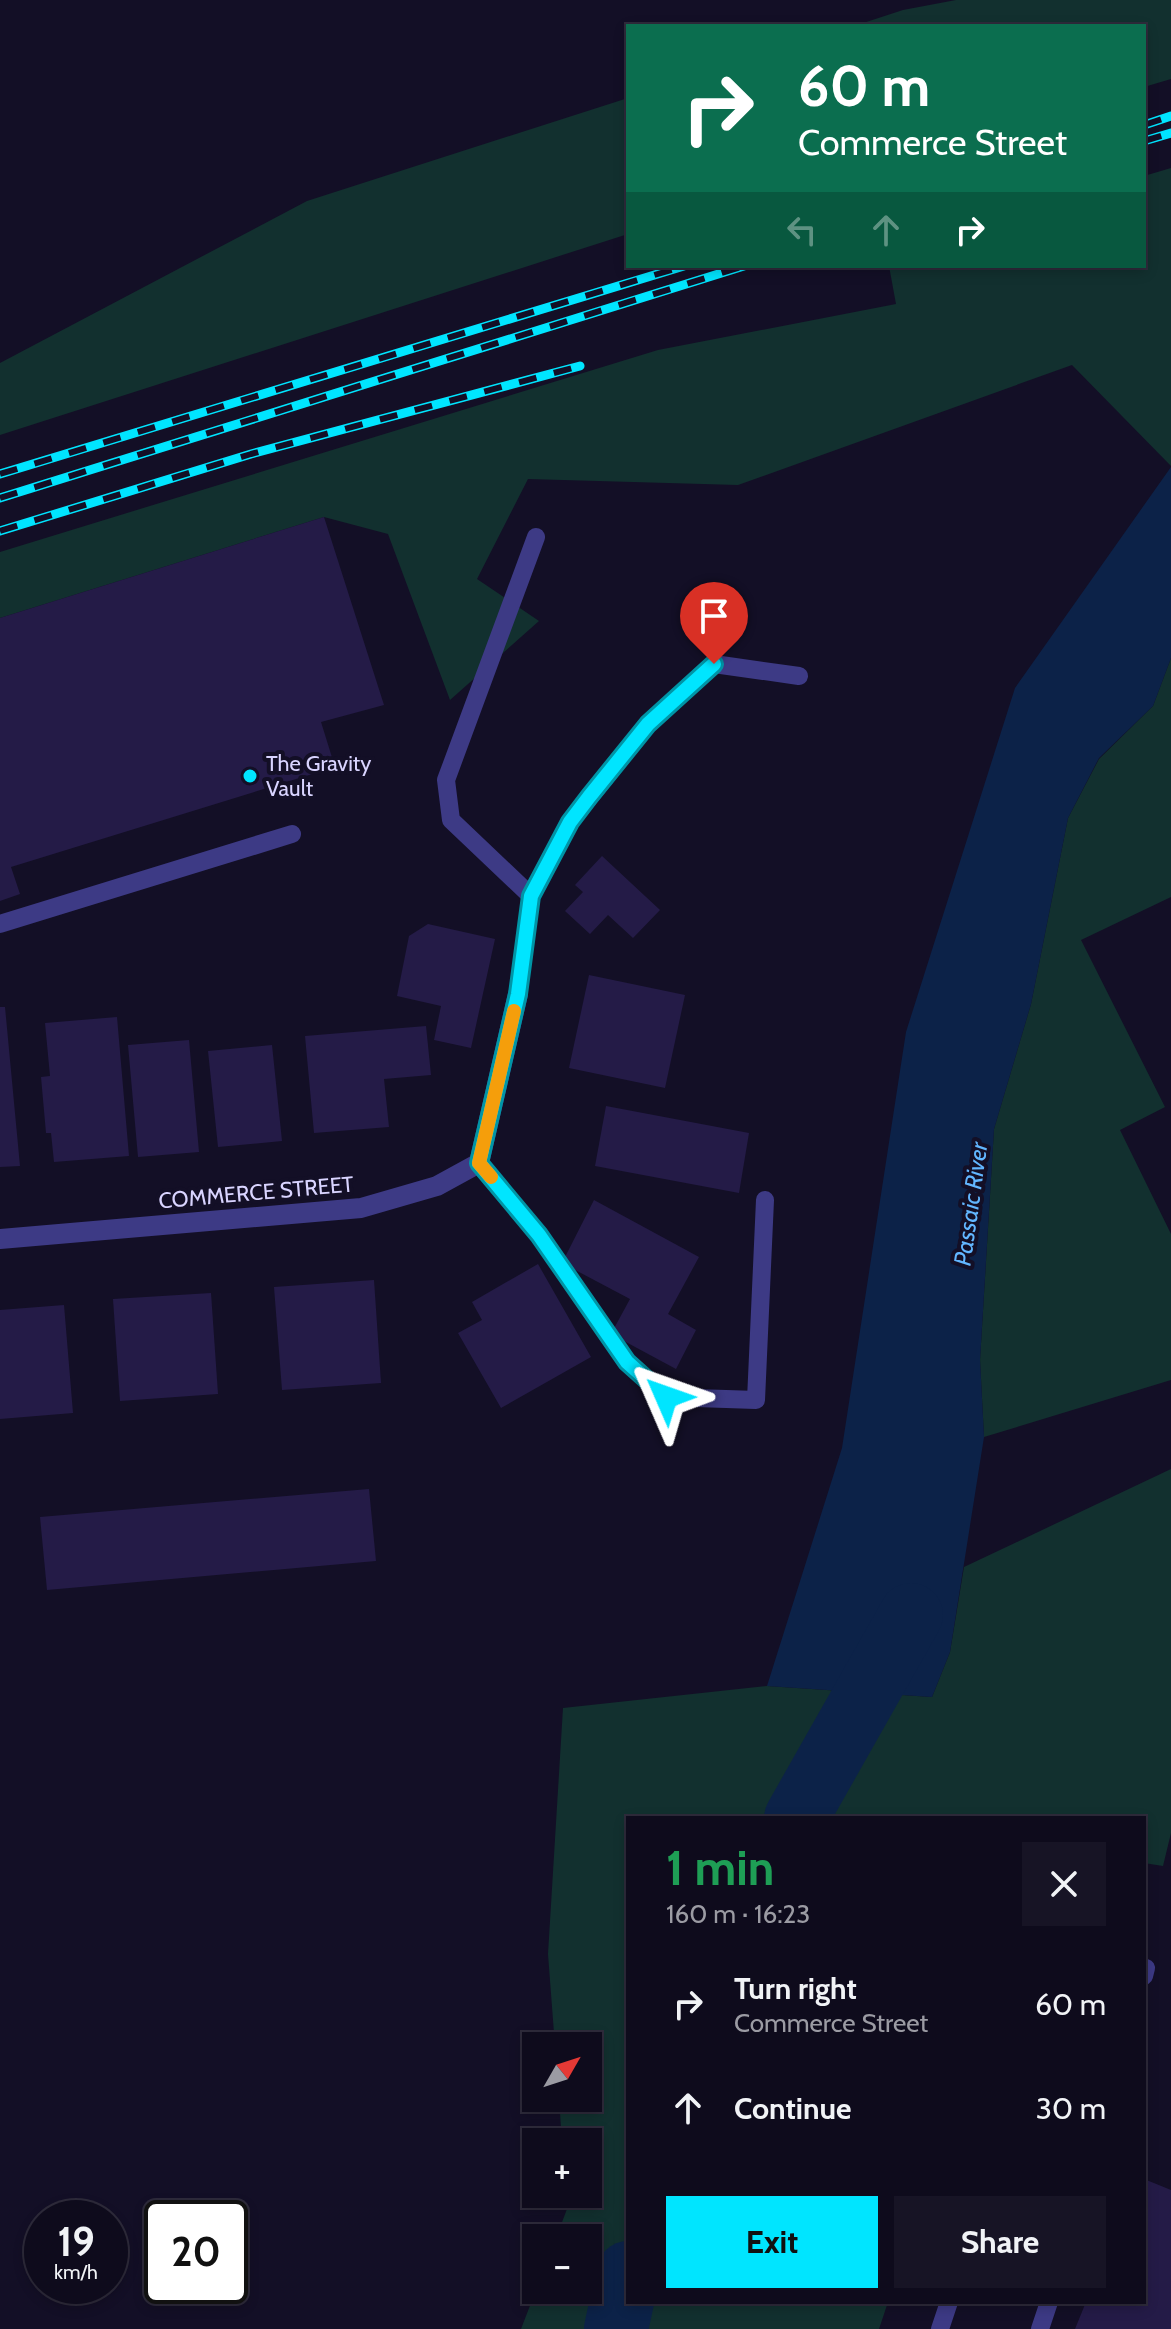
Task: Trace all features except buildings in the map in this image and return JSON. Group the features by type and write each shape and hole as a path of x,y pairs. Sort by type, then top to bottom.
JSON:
{"street":[{"path":"479,1163 518,994"},
{"name":"COMMERCE STREET","path":"0,1239 361,1208 437,1186 479,1163"}],"lane":[{"path":"531,896 451,820 446,780 536,537"},
{"path":"518,994 531,896 570,822 648,724 714,664 799,676"},
{"path":"0,924 292,834"},
{"path":"479,1163 539,1235 627,1362 666,1397 756,1400 765,1200"},
{"path":"940,2329 948,2304"},
{"path":"1040,2329 1048,2304"}],"green space":[{"path":"956,0 1171,0 1171,79 1146,86 1146,24 860,24 903,10"},
{"path":"626,99 626,235 0,435 0,363 307,201"},
{"path":"1171,168 1171,466 1072,365 738,485 528,479 477,579 539,621 450,700 388,534 324,517 0,618 0,552 658,350 896,304 889,268 1146,268 1146,175"},
{"path":"1171,658 1171,897 1081,940 1165,1107 1120,1130 1171,1234 1171,1380 984,1437 980,1360 994,1129 1031,1004 1068,818 1099,759 1153,706"},
{"path":"1171,1469 1171,1833 1163,1866 1146,1863 1146,1816 626,1816 626,2304 887,2304 879,2329 521,2329 531,2304 602,2304 602,2224 561,2224 567,2208 602,2208 602,2128 561,2128 560,2112 602,2112 602,2032 554,2032 548,1954 563,1708 767,1686 932,1697 950,1652 964,1567"}],"water":[{"path":"1171,467 1171,658 1153,706 1099,758 1068,818 1031,1004 994,1129 980,1360 984,1437 950,1652 932,1697 767,1686 842,1448 906,1032 1015,688"}],"waterway":[{"name":"Passaic River","path":"797,1816 911,1615"},
{"name":"Passaic River","path":"616,2329 626,2282"}],"railway":[{"path":"1146,124 1171,116"},
{"path":"1146,140 1171,133"},
{"path":"0,474 677,268"},
{"path":"0,498 738,268"},
{"path":"0,531 251,454 580,366"}],"slow traffic":[{"path":"491,1177 479,1163 514,1011"}],"place":[{"name":"The Gravity Vault","path":"250,776"}],"route":[{"path":"666,1397 627,1362 539,1235 479,1163 518,994 531,896 570,822 589,797 648,724 714,664"}]}
